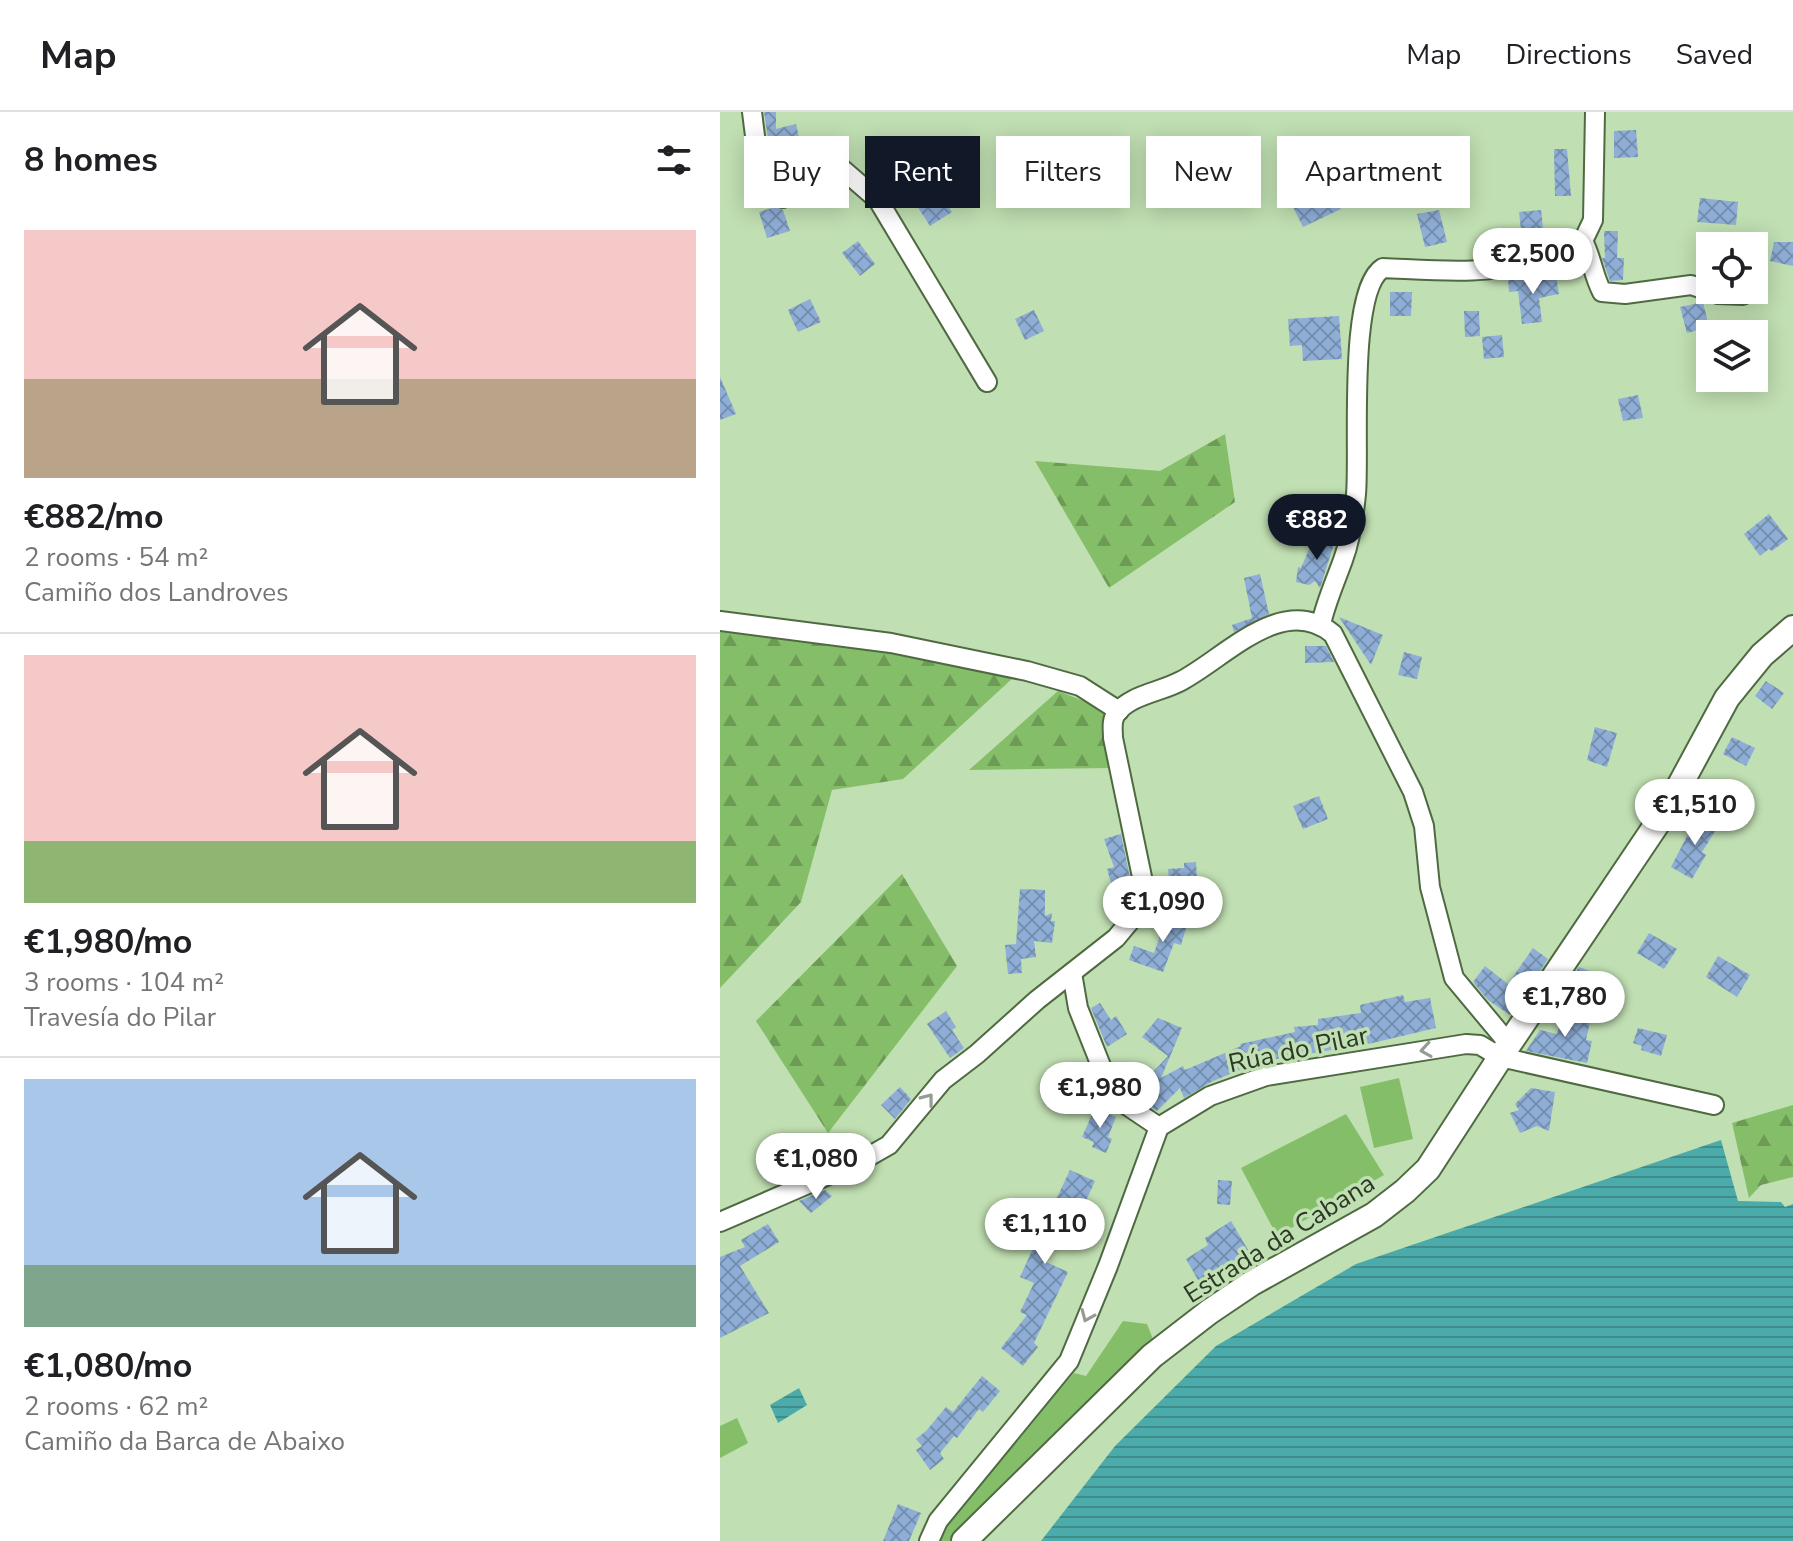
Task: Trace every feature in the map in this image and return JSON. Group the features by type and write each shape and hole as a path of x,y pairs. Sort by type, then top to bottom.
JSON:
{"main road":[{"name":"Estrada da Cabana","path":"964,1541 1152,1356 1252,1283 1374,1215 1428,1169 1504,1050 1667,809 1727,698 1762,655 1793,628"}],"street":[{"path":"752,112 762,169 772,191 783,198 794,195 841,168 878,200 987,382"},
{"path":"1321,624 1344,557 1356,495 1357,365 1368,287 1374,273 1383,268 1488,269 1535,261 1583,241 1593,220 1595,112"},
{"path":"1583,241 1602,292 1625,294 1696,287"},
{"path":"720,1222 861,1161 889,1145 943,1080 1116,938 1136,914 1143,898 1140,862 1112,722 1130,702 1181,681 1264,627 1281,622 1307,620 1321,624 1333,634 1413,792 1424,826 1430,887 1454,978 1504,1050"},
{"path":"720,621 891,643 1027,671 1080,686 1119,711"},
{"path":"929,1541 938,1521 1069,1361 1159,1127 1113,1096 1078,1008 1072,973"},
{"name":"Rúa do Pilar","path":"1159,1127 1210,1096 1266,1076 1466,1044 1504,1050 1714,1105"}],"green space":[{"path":"1225,434 1235,502 1109,588 1035,461 1160,471"},
{"path":"720,614 1014,677 903,779 832,790 801,902 720,988"},
{"path":"1058,691 1107,710 1111,768 969,770"},
{"path":"902,874 957,966 828,1133 756,1021"},
{"path":"1399,1078 1413,1139 1374,1148 1360,1087"},
{"path":"1793,1105 1793,1177 1761,1185 1749,1198 1732,1123"},
{"path":"1346,1114 1384,1175 1277,1236 1241,1168"},
{"path":"1123,1321 1147,1324 1155,1344 953,1541 935,1541 942,1525 1074,1373 1086,1376"},
{"path":"737,1418 748,1443 720,1458 720,1426"}],"water":[{"path":"1721,1140 1738,1201 1781,1202 1785,1207 1793,1204 1793,1541 1041,1541 1115,1446 1216,1346 1356,1264"},
{"path":"799,1388 807,1405 778,1423 770,1405"}],"building":[{"path":"764,112 776,112 776,129 796,124 799,136 768,136"},
{"path":"1636,130 1638,157 1614,158 1614,131"},
{"path":"1554,149 1567,149 1571,196 1555,196"},
{"path":"1700,198 1738,202 1736,225 1697,222"},
{"path":"772,208 783,210 790,231 767,238 759,212"},
{"path":"918,208 949,208 952,212 930,226"},
{"path":"1294,208 1341,209 1303,227"},
{"path":"1439,210 1447,242 1425,247 1417,214"},
{"path":"1541,210 1544,237 1522,239 1519,212"},
{"path":"1604,231 1618,231 1617,258 1624,258 1623,280 1610,281 1602,258 1605,258"},
{"path":"858,241 875,264 860,276 842,253"},
{"path":"1774,242 1793,242 1793,266 1770,261"},
{"path":"1525,276 1526,281 1556,276 1559,294 1539,298 1542,322 1522,324 1518,291 1509,292 1508,279"},
{"path":"1390,292 1412,292 1411,316 1390,316"},
{"path":"810,299 821,322 798,332 788,310"},
{"path":"1703,304 1707,320 1696,320 1696,331 1687,333 1680,307"},
{"path":"1034,310 1044,331 1025,340 1015,319"},
{"path":"1464,311 1479,311 1480,336 1465,337"},
{"path":"1339,316 1342,359 1303,361 1302,345 1290,346 1288,319"},
{"path":"1502,335 1504,357 1484,359 1482,337"},
{"path":"720,377 736,414 720,420"},
{"path":"1638,395 1643,418 1623,421 1618,399"},
{"path":"1769,514 1788,539 1760,556 1744,534"},
{"path":"1327,529 1338,531 1320,588 1315,581 1309,585 1296,582 1298,567 1301,568 1310,547 1321,552"},
{"path":"1260,574 1269,614 1234,632 1232,625 1252,618 1244,578"},
{"path":"1339,617 1383,635 1371,665"},
{"path":"1305,646 1326,646 1334,662 1305,663"},
{"path":"1404,652 1422,657 1417,679 1398,675"},
{"path":"1766,681 1784,693 1772,709 1755,696"},
{"path":"1595,727 1617,733 1607,767 1587,760"},
{"path":"1732,737 1755,748 1746,766 1723,754"},
{"path":"1319,796 1328,819 1303,829 1293,806"},
{"path":"1699,813 1719,825 1702,852 1706,855 1692,879 1671,867"},
{"path":"1121,834 1130,878 1111,883 1107,869 1114,867 1104,839"},
{"path":"1196,862 1198,891 1170,893 1168,869 1184,868 1184,863"},
{"path":"1020,889 1045,890 1045,916 1052,913 1051,921 1055,921 1052,943 1034,941 1036,957 1021,959 1022,973 1008,974 1005,945 1016,944"},
{"path":"1168,912 1189,918 1181,945 1174,943 1163,972 1129,960 1134,946 1154,953"},
{"path":"1649,933 1677,949 1664,969 1637,953"},
{"path":"1533,948 1548,959 1510,1015 1488,1000 1473,982 1485,966 1508,984"},
{"path":"1718,956 1750,975 1737,997 1706,977"},
{"path":"1579,967 1605,977 1602,994 1569,982"},
{"path":"1403,995 1405,1002 1430,998 1436,1028 1244,1068 1184,1098 1180,1088 1157,1111 1145,1103 1153,1095 1123,1085 1125,1080 1119,1078 1117,1073 1120,1063 1151,1074 1168,1056 1142,1037 1158,1018 1182,1028 1161,1078 1240,1044 1295,1032 1294,1027 1318,1025 1318,1019 1361,1013 1360,1005"},
{"path":"1100,1003 1111,1020 1116,1016 1127,1034 1107,1047 1091,1008"},
{"path":"946,1011 956,1027 952,1030 964,1048 950,1058 927,1024"},
{"path":"1563,1011 1591,1017 1586,1040 1592,1041 1587,1063 1526,1051 1540,1030 1557,1034"},
{"path":"1638,1028 1667,1035 1661,1056 1641,1050 1642,1046 1633,1043"},
{"path":"900,1087 911,1099 895,1119 881,1105"},
{"path":"1531,1088 1555,1092 1549,1131 1537,1126 1520,1133 1510,1113 1519,1110 1515,1104"},
{"path":"1095,1108 1116,1117 1106,1153 1092,1147 1094,1142 1082,1137"},
{"path":"1070,1170 1095,1181 1085,1203 1082,1202 1078,1208 1072,1205 1046,1262 1068,1272 1034,1343 1038,1347 1023,1366 1001,1348 1027,1315 1020,1312 1034,1283 1020,1277 1035,1244 1025,1240 1041,1204 1052,1208"},
{"path":"1218,1180 1232,1181 1230,1205 1217,1204"},
{"path":"825,1190 832,1196 811,1213 799,1201"},
{"path":"1231,1221 1251,1255 1202,1287 1186,1259 1208,1245 1205,1238"},
{"path":"768,1224 779,1242 740,1266 769,1313 720,1338 720,1257 745,1247 741,1240"},
{"path":"982,1376 1000,1391 983,1412 979,1409 957,1438 954,1436 940,1453 944,1459 930,1470 916,1450 922,1446 916,1439 946,1407 953,1412"},
{"path":"898,1504 921,1513 909,1541 883,1541"}]}
